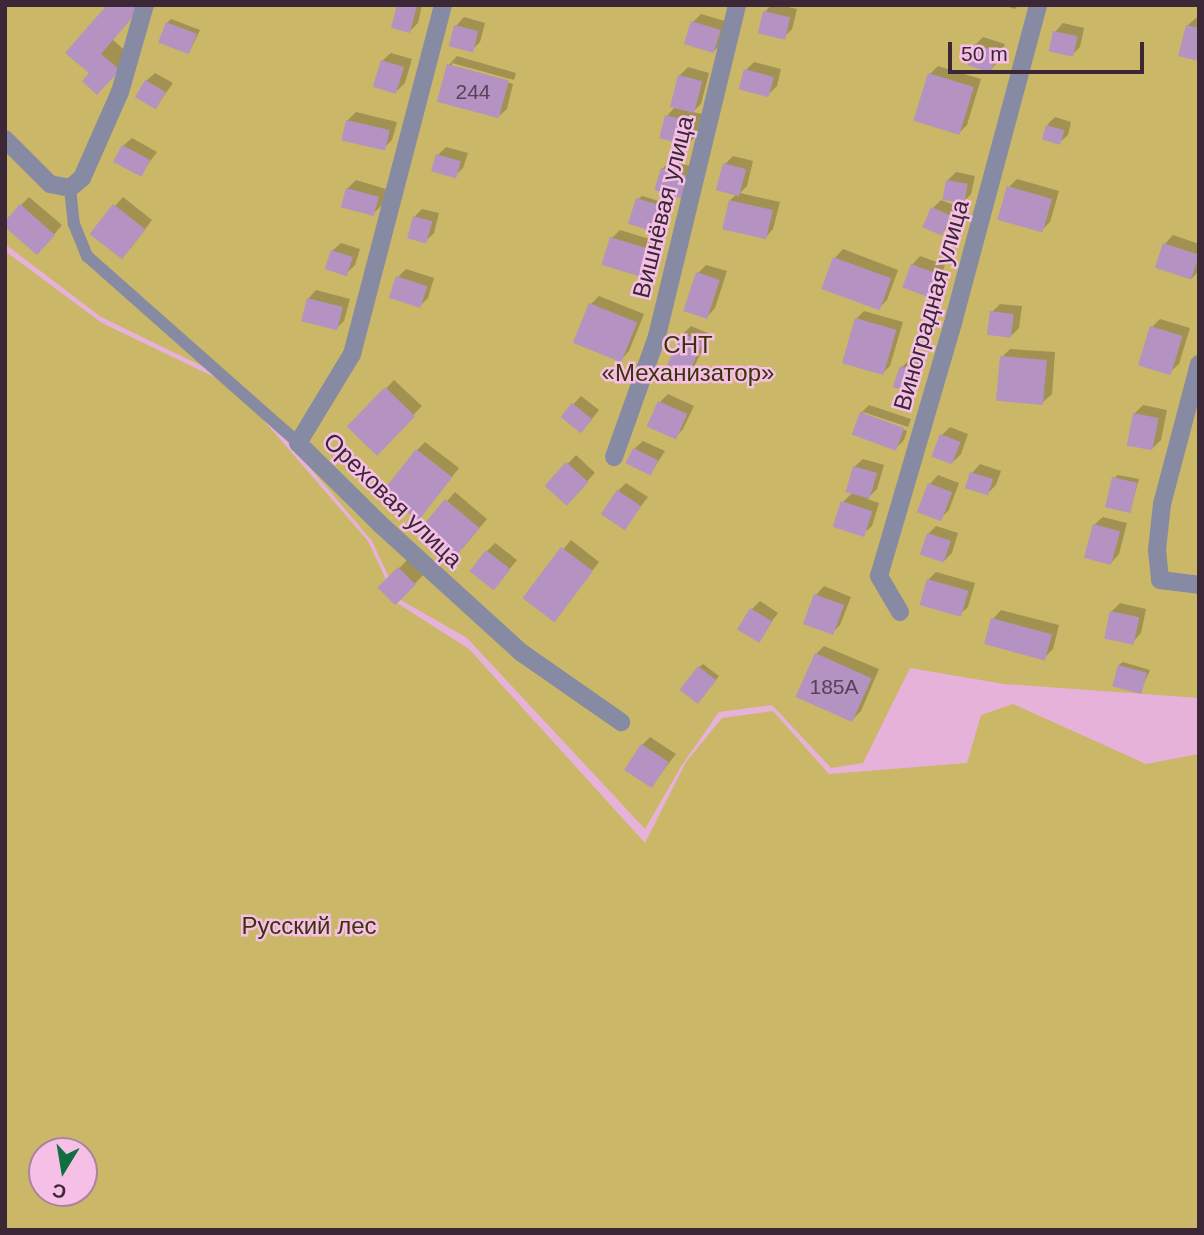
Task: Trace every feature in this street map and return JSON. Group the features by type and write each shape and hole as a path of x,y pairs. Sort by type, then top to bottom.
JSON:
{"street":[{"path":"5,139 50,184 70,188 82,178 120,92 145,5"},
{"name":"Ореховая улица","path":"443,5 352,354 298,443 380,524 522,653 621,722"},
{"name":"Вишнёвая улица","path":"614,457 657,337 737,5"},
{"name":"Виноградная улица","path":"900,612 879,576 954,319 1038,5"},
{"path":"1199,363 1162,504 1157,550 1160,580 1199,585"}],"lane":[{"path":"70,188 74,224 88,256 298,443"}],"green space":[{"name":"СНТ «Механизатор»","path":"5,5 1199,5 1199,698 1004,684 910,668 863,763 831,768 772,705 719,712 682,765 645,829 467,638 399,599 372,541 239,384 101,317 5,244"},
{"name":"Русский лес","path":"5,251 102,323 235,387 368,541 397,603 469,649 645,843 686,762 722,718 773,711 829,774 967,763 981,715 1013,704 1146,764 1199,754 1199,1230 5,1230"}],"building":[{"path":"107,5 143,5 101,54 120,70 97,95 82,81 89,73 65,53"},
{"path":"397,5 417,5 410,33 391,28"},
{"path":"763,11 790,17 785,40 758,33"},
{"path":"691,21 721,30 714,53 684,44"},
{"path":"166,22 197,34 189,54 158,43"},
{"path":"454,25 478,31 473,52 449,46"},
{"path":"1186,25 1199,28 1199,61 1178,56"},
{"path":"1053,31 1077,36 1073,57 1049,52"},
{"path":"974,44 998,52 991,73 967,65"},
{"path":"381,60 404,67 396,94 373,87"},
{"path":"447,64 509,81 499,118 437,102"},
{"path":"744,69 774,77 769,97 739,89"},
{"path":"928,73 974,87 959,135 913,121"},
{"path":"678,75 702,81 694,113 670,107"},
{"path":"145,80 166,92 156,109 135,97"},
{"path":"665,115 694,122 688,146 659,138"},
{"path":"346,120 390,130 385,151 341,140"},
{"path":"1046,125 1064,130 1060,145 1042,139"},
{"path":"122,145 150,160 141,177 113,162"},
{"path":"436,154 461,161 456,178 431,171"},
{"path":"723,163 746,169 739,196 716,190"},
{"path":"661,168 691,177 684,199 654,190"},
{"path":"946,180 968,184 964,204 943,200"},
{"path":"1007,186 1052,199 1043,233 997,220"},
{"path":"346,188 379,197 374,216 341,207"},
{"path":"636,198 663,206 655,232 628,224"},
{"path":"729,200 773,210 766,239 722,229"},
{"path":"20,204 55,235 37,255 5,227 5,221"},
{"path":"113,204 145,229 122,259 90,234"},
{"path":"931,207 950,215 942,235 922,227"},
{"path":"413,216 432,221 426,243 407,238"},
{"path":"610,237 649,249 641,277 602,265"},
{"path":"1163,243 1199,255 1191,279 1155,268"},
{"path":"331,250 353,257 347,276 325,269"},
{"path":"833,257 891,278 880,310 821,289"},
{"path":"911,264 938,274 930,297 902,287"},
{"path":"696,272 720,280 707,319 683,311"},
{"path":"396,276 427,286 420,308 389,298"},
{"path":"307,298 343,307 337,330 301,321"},
{"path":"589,303 637,322 621,362 573,343"},
{"path":"990,311 1014,314 1011,338 987,335"},
{"path":"855,318 896,330 883,375 842,363"},
{"path":"1150,326 1183,336 1171,375 1138,365"},
{"path":"682,333 703,343 688,374 667,365"},
{"path":"1000,356 1047,360 1043,405 996,401"},
{"path":"900,366 917,372 910,393 893,387"},
{"path":"385,387 415,416 377,456 347,427"},
{"path":"658,401 687,414 676,440 647,427"},
{"path":"572,403 592,419 581,433 561,417"},
{"path":"860,412 904,428 896,451 852,435"},
{"path":"1133,413 1159,418 1152,450 1127,445"},
{"path":"940,434 961,442 952,464 931,456"},
{"path":"633,448 658,460 651,476 626,463"},
{"path":"416,449 452,477 418,521 382,492"},
{"path":"566,462 588,482 567,506 545,486"},
{"path":"853,466 877,473 870,499 846,492"},
{"path":"970,472 993,479 988,495 965,488"},
{"path":"1112,477 1137,483 1130,513 1105,507"},
{"path":"928,483 952,492 941,521 917,512"},
{"path":"617,490 641,506 625,530 601,514"},
{"path":"445,499 479,528 453,559 419,530"},
{"path":"841,501 872,511 864,537 833,527"},
{"path":"1093,524 1120,531 1111,565 1084,558"},
{"path":"927,533 951,541 944,563 920,555"},
{"path":"561,547 593,571 554,622 522,598"},
{"path":"486,550 510,569 494,590 469,571"},
{"path":"398,567 416,585 395,605 377,588"},
{"path":"927,579 968,591 961,617 920,605"},
{"path":"814,594 844,605 833,635 803,624"},
{"path":"750,608 772,621 759,643 737,629"},
{"path":"1110,611 1139,617 1134,645 1104,638"},
{"path":"991,618 1052,634 1045,660 984,644"},
{"path":"815,653 872,678 852,722 795,697"},
{"path":"1118,665 1147,673 1141,694 1112,686"},
{"path":"698,666 716,680 698,704 680,690"},
{"path":"641,744 669,762 652,788 624,770"}]}
